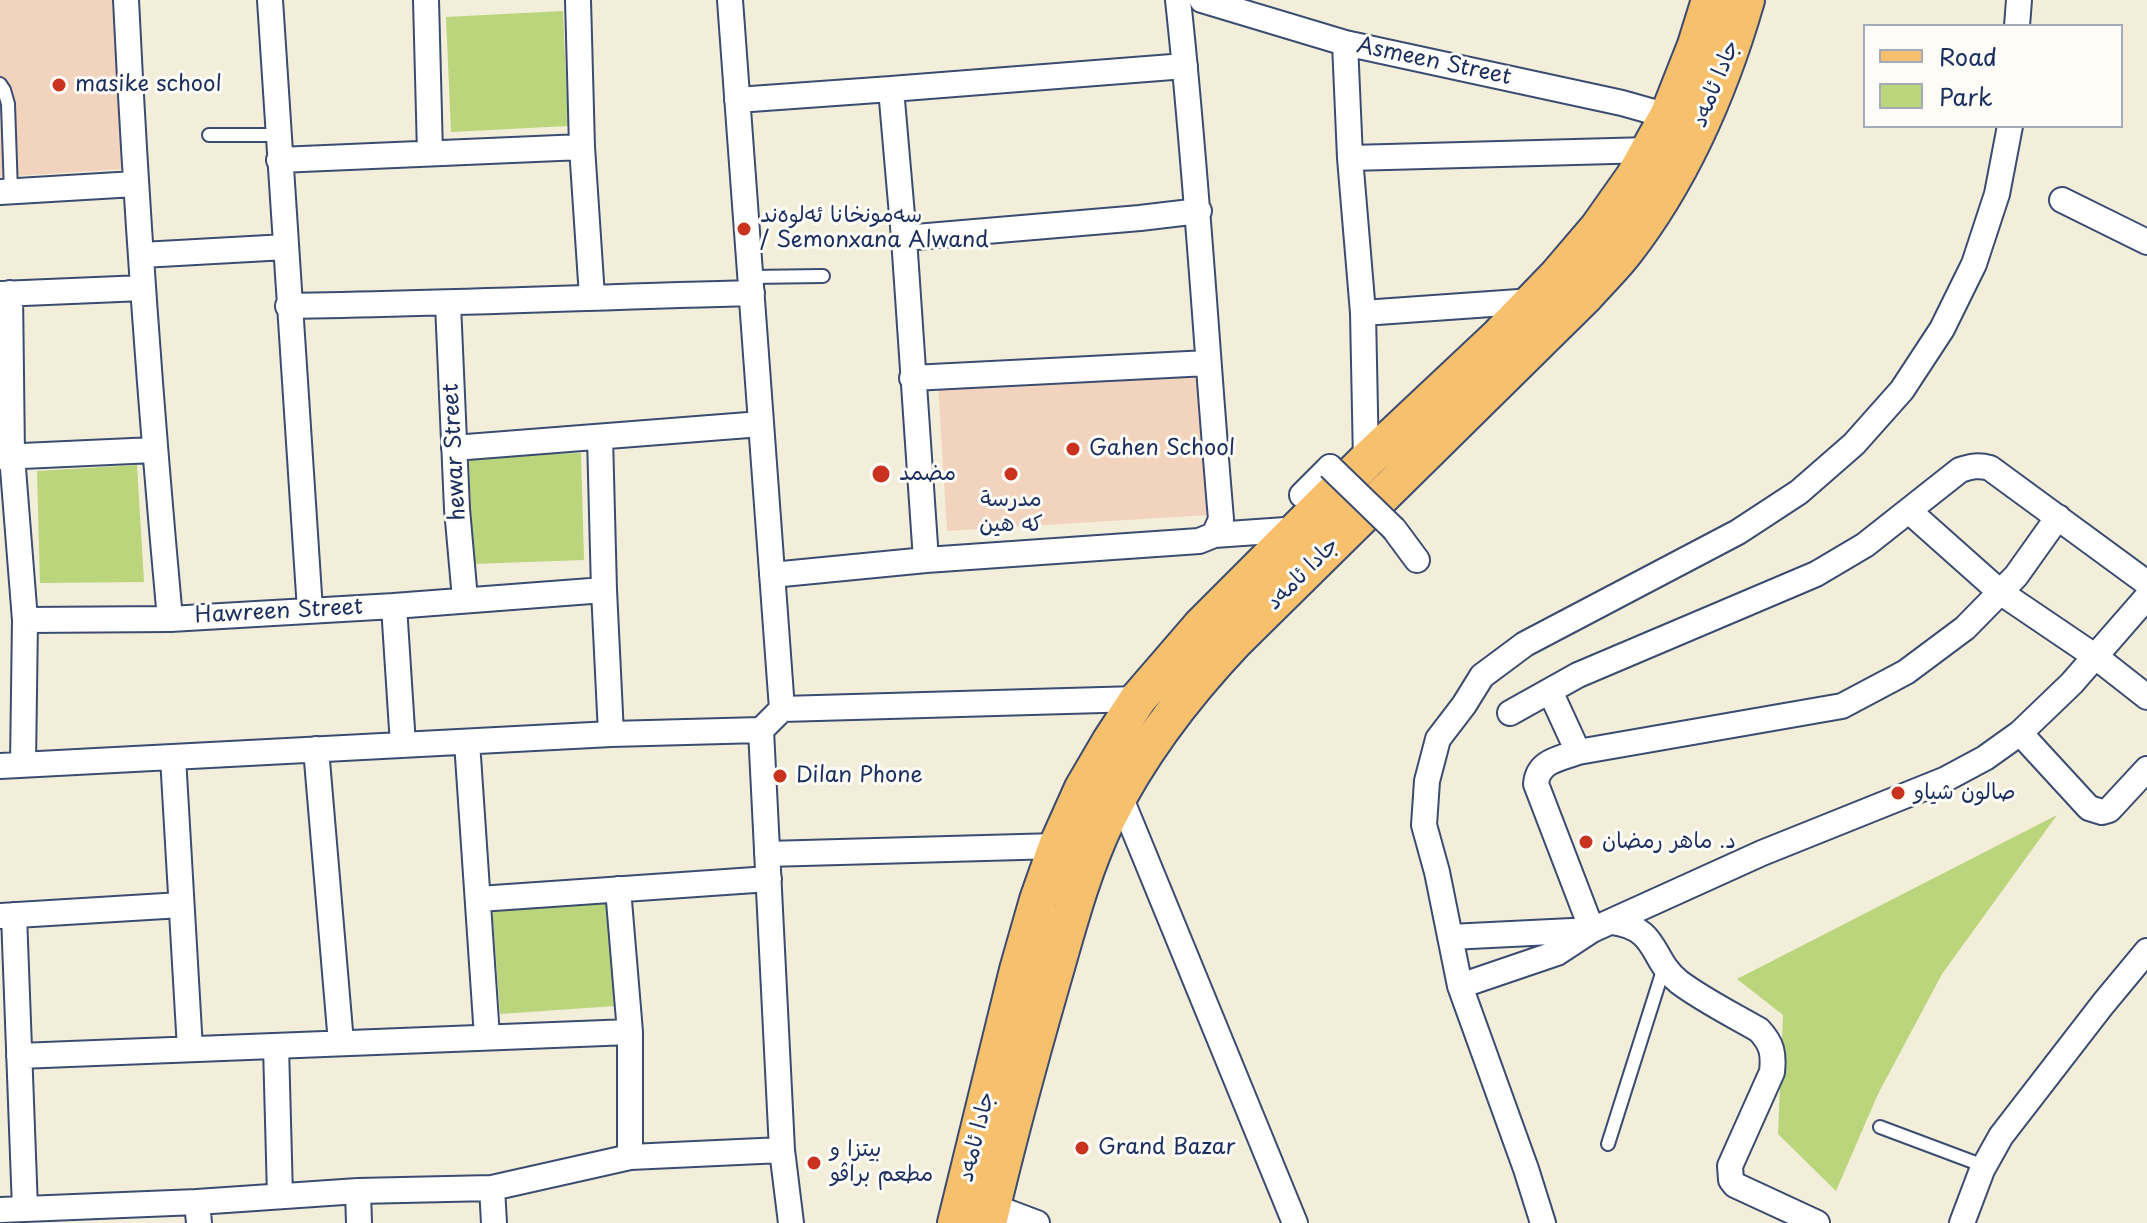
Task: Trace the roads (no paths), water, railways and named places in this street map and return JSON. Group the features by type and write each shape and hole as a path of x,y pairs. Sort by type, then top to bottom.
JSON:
{"main road":[{"name":"جادا ئامەد","path":"990,1214 1076,899 1093,852 1147,749 1203,675 1585,296 1625,252 1657,207 1689,149 1712,51 1710,0"},
{"name":"جادا ئامەد","path":"956,1223 1038,900 1057,846 1083,788 1138,699 1201,626 1256,570 1301,512 1366,461 1499,336 1598,228 1634,177 1668,116 1746,0"}],"street":[{"path":"126,0 135,184 170,619"},
{"path":"270,0 310,610"},
{"path":"426,0 430,153"},
{"path":"578,0 582,147 592,297"},
{"path":"730,0 782,709"},
{"path":"1178,0 1199,211 1221,519 1214,535"},
{"name":"Asmeen Street","path":"1202,0 1345,43 1622,103 1668,116"},
{"path":"2017,24 2019,0"},
{"path":"1345,43 1350,158 1363,313 1366,461"},
{"path":"737,100 1185,66"},
{"path":"891,89 926,560"},
{"path":"1611,152 1628,139 1634,127 1633,115 1622,103"},
{"path":"1543,1223 1460,986 1437,872 1424,825 1427,781 1438,739 1482,676 1525,644 1738,532 1799,492 1854,444 1902,390 1949,316 1974,264 1997,194 2010,128"},
{"path":"279,160 582,147"},
{"path":"1350,158 1650,150"},
{"path":"6,192 135,184"},
{"path":"2062,200 2147,242"},
{"path":"904,238 1199,211"},
{"path":"142,255 286,247"},
{"path":"288,306 448,304 751,285"},
{"path":"143,288 5,293 6,456 25,620 11,765 611,734 761,730 782,709 1138,699"},
{"path":"1363,313 1533,301"},
{"name":"hewar Street","path":"448,304 465,599"},
{"path":"912,378 1208,363"},
{"path":"454,448 761,424"},
{"path":"600,437 611,734"},
{"path":"6,456 154,450"},
{"path":"1510,713 1578,675 1816,574 1865,545 1960,470 1981,466 1990,468 2147,583"},
{"path":"772,575 926,560 1199,541 1301,512 1330,467 1394,529 1417,560"},
{"path":"1909,511 2000,592 2096,657 2147,697"},
{"path":"1602,926 1536,784 1540,768 1578,752 1842,706 1906,672 1965,628 2016,576 2058,517"},
{"path":"394,606 604,590"},
{"path":"1460,986 1545,958 1602,926 1762,853 1944,780 1985,758 2020,733 2096,657 2147,597"},
{"name":"Hawreen Street","path":"25,620 170,619 394,606 403,745"},
{"path":"1550,691 1578,752"},
{"path":"761,730 782,1150 791,1223"},
{"path":"2020,733 2089,808 2096,811 2109,810 2147,769"},
{"path":"467,742 487,1037"},
{"path":"316,749 341,1043"},
{"path":"173,757 190,1049"},
{"path":"1120,796 1295,1223"},
{"path":"767,854 1057,846"},
{"path":"479,899 769,879"},
{"path":"618,889 630,1032 630,1157"},
{"path":"25,1209 19,1056 7,915 181,905"},
{"path":"1450,937 1602,926 1633,927 1645,935 1664,967 1683,985 1759,1030 1770,1041 1774,1055 1772,1072 1730,1166 1731,1180 1735,1185 1817,1223"},
{"path":"1962,1223 1984,1166 2001,1136 2147,951"},
{"path":"19,1056 630,1032"},
{"path":"276,1046 280,1196"},
{"path":"0,1210 198,1212 280,1196 492,1188 630,1157 782,1150"},
{"path":"492,1188 494,1223"},
{"path":"358,1191 359,1223"},
{"path":"990,1214 1037,1223"}],"lane":[{"path":"0,84 8,104 6,192"},
{"path":"209,135 278,135"},
{"path":"751,285 823,276"},
{"path":"1608,1144 1664,967"},
{"path":"1880,1127 1984,1166"}],"place":[{"name":"masike school","path":"59,85"},
{"name":"سەمونخانا ئەلوەند / Semonxana Alwand","path":"744,229"},
{"name":"Gahen School","path":"1073,449"},
{"name":"مضمد","path":"881,474"},
{"name":"مدرسة كه هين","path":"1011,474"},
{"name":"Dilan Phone","path":"780,776"},
{"name":"صالون شياو","path":"1898,793"},
{"name":"د. ماهر رمضان","path":"1586,842"},
{"name":"Grand Bazar","path":"1082,1148"},
{"name":"بيتزا و مطعم براڤو","path":"814,1163"}]}
